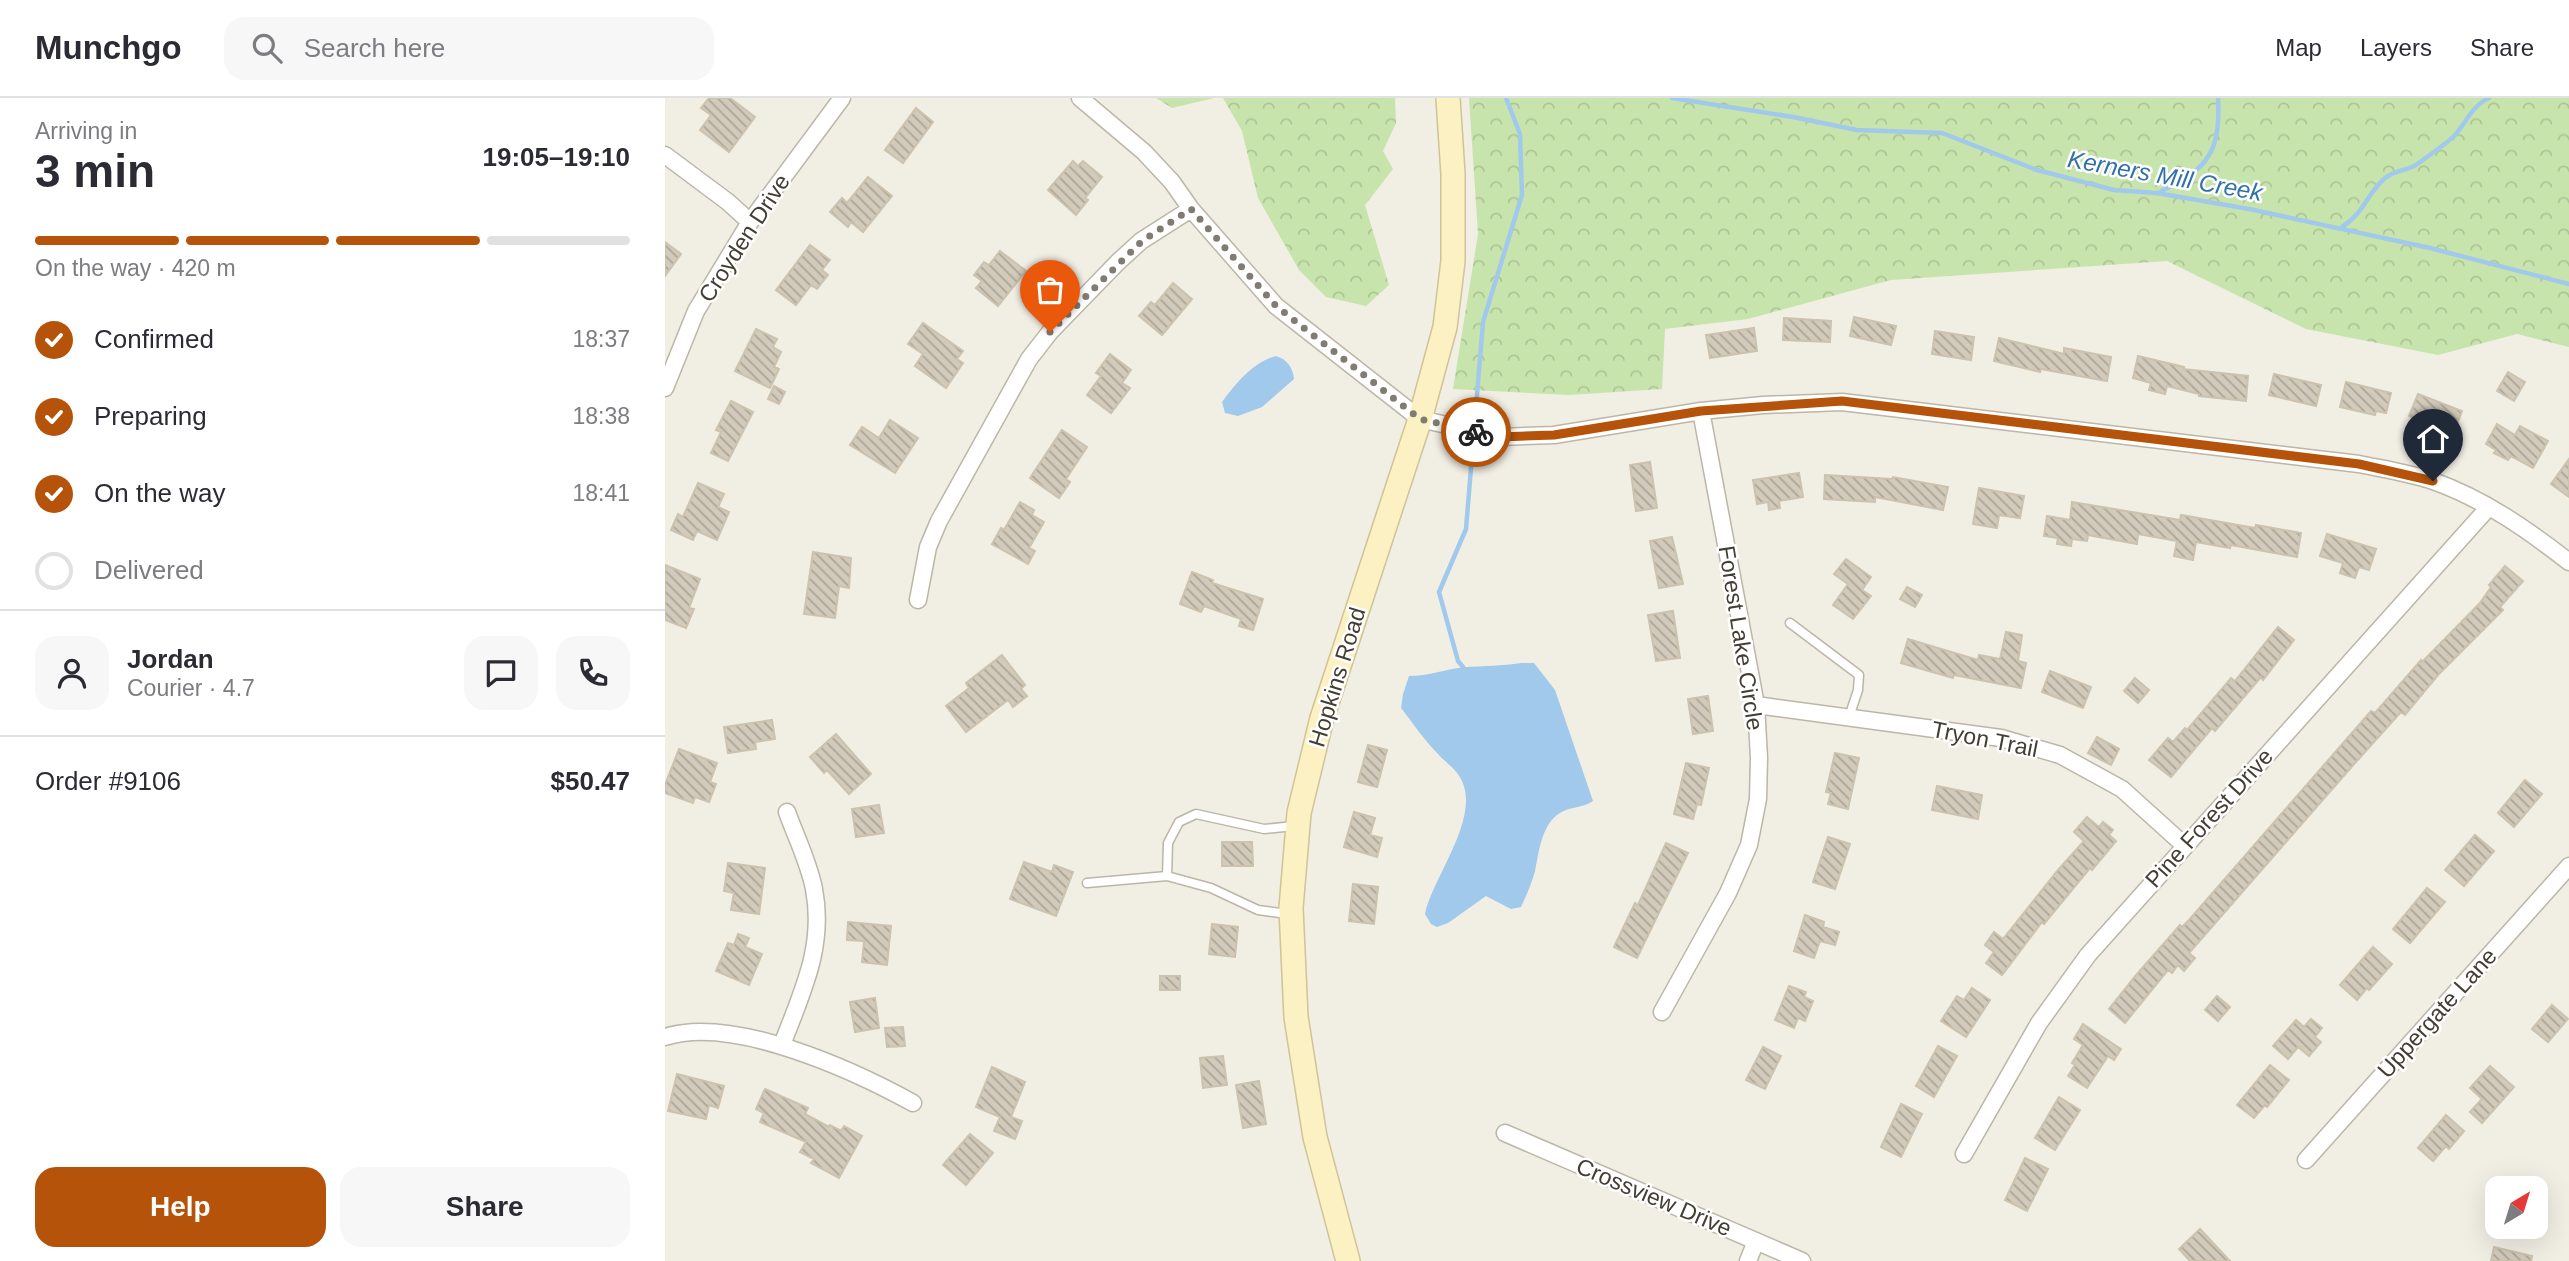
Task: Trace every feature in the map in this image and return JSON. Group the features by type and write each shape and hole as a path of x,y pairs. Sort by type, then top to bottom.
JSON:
{"main road":[{"name":"Hopkins Road","path":"1348,1261 1315,1137 1296,1017 1291,914 1299,813 1321,718 1420,419 1445,327 1453,261 1453,174 1448,98"}],"street":[{"name":"Croyden Drive","path":"665,388 696,311 750,222 842,98"},
{"path":"1080,98 1144,152 1276,306 1420,419 1474,432 1513,437 1554,435 1701,411 1842,401 2359,464 2433,481 2489,506 2528,530 2569,562"},
{"path":"665,155 750,222"},
{"path":"918,600 928,547 939,521 1029,359 1050,332 1118,262 1142,241 1191,209"},
{"name":"Forest Lake Circle","path":"1663,1013 1728,893 1749,845 1758,799 1756,705 1701,411"},
{"name":"Pine Forest Drive","path":"1963,1154 2039,1023 2088,955 2489,506"},
{"name":"Tryon Trail","path":"1756,705 2001,738 2060,755 2122,789 2184,845"},
{"path":"782,1045 813,962 817,918 813,887 787,812"},
{"name":"Uppergate Lane","path":"2306,1160 2569,866"},
{"path":"665,1037 713,1032 782,1045 872,1080 913,1103"},
{"name":"Crossview Drive","path":"1505,1133 1803,1261"},
{"path":"1748,1261 1756,1241"}],"lane":[{"path":"1790,623 1851,666 1859,675 1858,690 1849,717"},
{"path":"1167,876 1168,843 1179,822 1196,814 1264,829 1298,825"},
{"path":"1087,883 1167,876 1211,888 1258,910 1291,914"}],"green space":[{"path":"1156,98 1214,98 1172,108"},
{"path":"1223,98 1395,98 1396,123 1383,151 1393,169 1365,205 1389,285 1366,306 1326,297 1299,270 1258,198 1242,131"},
{"path":"1469,98 2569,98 2569,347 2517,334 2438,355 2306,329 2167,261 1891,280 1748,319 1665,329 1662,389 1569,395 1453,389 1478,234"}],"water":[{"path":"1276,356 1289,365 1294,379 1262,407 1238,416 1225,413 1222,402 1239,381 1252,368"},
{"path":"1534,663 1555,690 1593,801 1561,812 1547,827 1541,841 1535,871 1521,907 1511,909 1486,896 1448,923 1437,927 1431,924 1425,914 1462,824 1466,806 1465,788 1455,770 1440,757 1401,708 1403,694 1409,676 1465,667"}],"building":[{"path":"709,98 730,98 755,117 729,152 700,130 711,115 701,108"},
{"path":"916,108 933,122 903,163 885,150"},
{"path":"1073,161 1078,166 1083,161 1102,177 1085,198 1088,200 1076,215 1048,190"},
{"path":"868,177 892,196 863,232 851,222 848,227 830,212 842,198 847,203"},
{"path":"665,242 681,254 665,276"},
{"path":"810,245 830,260 822,270 828,275 817,289 811,285 796,305 776,290"},
{"path":"1000,251 1026,271 998,306 976,288 982,281 974,275 984,262 989,265"},
{"path":"1173,283 1192,299 1162,335 1139,316 1151,302 1155,305"},
{"path":"1854,317 1896,326 1891,345 1850,336"},
{"path":"1784,318 1831,321 1830,342 1783,340"},
{"path":"923,323 963,351 957,359 963,363 946,388 915,366 923,354 908,344"},
{"path":"1754,328 1757,351 1710,358 1706,335"},
{"path":"756,329 777,339 773,347 781,352 774,367 779,369 770,388 735,371"},
{"path":"1935,331 1974,337 1971,360 1932,354"},
{"path":"1999,338 2064,354 2064,348 2111,357 2107,381 2041,369 2040,372 1994,361"},
{"path":"1110,354 1131,370 1122,383 1130,388 1111,413 1087,395 1101,376 1096,373"},
{"path":"2138,356 2184,367 2183,369 2248,376 2246,401 2199,396 2167,386 2165,394 2149,390 2151,383 2133,378"},
{"path":"2508,372 2525,382 2514,401 2497,391"},
{"path":"2274,374 2321,385 2316,406 2269,395"},
{"path":"2346,382 2391,393 2386,413 2376,411 2375,415 2340,407"},
{"path":"774,386 785,392 779,404 768,399"},
{"path":"2418,394 2462,411 2453,434 2409,416"},
{"path":"731,401 753,412 728,461 711,453 721,432 716,430"},
{"path":"890,420 918,438 895,473 850,445 862,427 879,438"},
{"path":"2497,424 2515,435 2520,426 2548,441 2533,468 2511,456 2508,460 2494,453 2496,450 2486,444"},
{"path":"1062,430 1087,447 1066,479 1070,482 1059,498 1030,478"},
{"path":"2569,459 2569,497 2551,484"},
{"path":"1650,462 1657,508 1636,511 1630,465"},
{"path":"1799,473 1803,497 1779,501 1780,508 1769,510 1768,502 1757,504 1753,480"},
{"path":"1825,475 1893,477 1948,487 1943,510 1875,497 1875,502 1824,499"},
{"path":"698,483 724,494 718,507 729,512 717,540 697,531 693,540 671,530 678,514 683,517"},
{"path":"1979,488 2024,496 2020,518 1999,515 1997,528 1973,524"},
{"path":"1020,502 1034,510 1032,515 1044,522 1029,548 1035,551 1028,564 992,544 1001,528 1004,530"},
{"path":"2072,502 2180,520 2181,515 2301,533 2297,557 2231,545 2230,548 2196,542 2193,560 2174,556 2177,541 2138,534 2137,544 2088,535 2087,541 2072,539 2071,546 2057,544 2058,538 2044,536 2047,516 2070,520"},
{"path":"2327,534 2376,549 2369,570 2359,567 2355,578 2340,573 2343,563 2320,556"},
{"path":"1672,537 1683,584 1659,588 1650,541"},
{"path":"813,552 851,558 849,588 839,586 835,618 804,614"},
{"path":"1846,559 1871,577 1862,590 1871,596 1853,619 1833,605 1848,584 1834,574"},
{"path":"665,565 700,579 689,608 694,609 686,628 665,620"},
{"path":"2505,566 2523,581 2500,607 2503,610 2438,675 2405,715 2401,712 2355,763 2189,953 2195,958 2184,971 2178,965 2172,973 2168,970 2125,1023 2109,1009 2137,974 2180,925 2182,927 2189,920 2371,711 2375,713 2421,660 2422,662 2480,603 2491,587 2489,585"},
{"path":"1192,572 1213,580 1212,583 1263,599 1253,630 1239,626 1241,619 1204,606 1201,612 1180,604"},
{"path":"1907,587 1922,595 1915,607 1900,599"},
{"path":"1673,611 1680,658 1656,661 1648,615"},
{"path":"2278,627 2294,640 2263,680 2261,677 2215,731 2212,728 2171,777 2149,760 2168,738 2173,742 2185,728 2187,730 2231,678 2235,681"},
{"path":"2006,632 2022,635 2018,661 2026,663 2021,688 1954,675 1953,678 1901,663 1908,639 1978,660 1979,655 2000,659"},
{"path":"1002,655 1025,685 1021,689 1027,696 1013,707 1008,700 966,732 946,706 969,688 966,683"},
{"path":"2050,671 2091,687 2083,708 2042,692"},
{"path":"2135,678 2149,690 2138,703 2124,691"},
{"path":"1708,696 1713,731 1693,734 1688,699"},
{"path":"772,720 775,739 755,742 756,749 728,753 724,727"},
{"path":"836,734 871,774 849,794 827,770 824,773 810,757"},
{"path":"2097,737 2119,749 2111,765 2088,753"},
{"path":"1368,745 1387,750 1377,787 1358,782"},
{"path":"679,749 717,763 710,782 716,784 709,802 695,797 693,803 665,793 665,785"},
{"path":"1835,753 1859,758 1848,809 1828,804 1831,793 1826,792"},
{"path":"1686,763 1709,768 1701,805 1697,804 1693,819 1674,814"},
{"path":"2525,780 2542,794 2514,827 2498,813"},
{"path":"1937,786 1982,795 1978,819 1932,810"},
{"path":"879,805 884,833 856,837 852,809"},
{"path":"1354,812 1375,818 1370,835 1382,838 1377,857 1344,847"},
{"path":"2087,817 2099,827 2103,822 2113,830 2109,835 2116,841 2044,924 2042,922 2002,975 1986,963 1994,952 1985,945 1994,932 2003,939 2084,841 2074,832"},
{"path":"2475,835 2494,851 2464,886 2445,870"},
{"path":"1828,837 1850,844 1835,889 1813,882"},
{"path":"1222,842 1252,842 1253,866 1222,866"},
{"path":"1666,843 1688,853 1637,958 1614,947 1635,903 1638,905"},
{"path":"1024,862 1052,872 1054,865 1073,872 1056,916 1010,899"},
{"path":"728,863 765,868 759,914 731,910 734,893 724,891"},
{"path":"1353,884 1378,887 1374,924 1349,921"},
{"path":"2427,888 2445,902 2410,943 2393,929"},
{"path":"1805,915 1824,922 1823,927 1839,932 1835,945 1820,941 1814,958 1794,951"},
{"path":"848,922 891,926 887,965 862,962 864,941 847,940"},
{"path":"1212,924 1238,927 1235,957 1209,954"},
{"path":"738,934 749,938 745,947 762,954 749,985 716,971 728,943 734,945"},
{"path":"2373,947 2392,964 2357,1000 2340,985"},
{"path":"1160,976 1180,976 1180,990 1160,990"},
{"path":"1789,986 1806,992 1804,997 1813,1001 1805,1021 1798,1018 1794,1028 1775,1020"},
{"path":"1972,988 1990,1000 1966,1037 1941,1021 1957,996 1964,1000"},
{"path":"2217,996 2230,1007 2218,1021 2205,1010"},
{"path":"875,998 879,1028 855,1032 850,1002"},
{"path":"2552,1005 2568,1019 2548,1042 2532,1029"},
{"path":"2311,1019 2322,1028 2315,1037 2321,1042 2309,1056 2298,1047 2288,1059 2273,1046 2296,1020 2304,1027"},
{"path":"2083,1024 2121,1049 2114,1060 2108,1056 2087,1088 2068,1076 2083,1045 2074,1039"},
{"path":"903,1027 905,1046 887,1047 885,1028"},
{"path":"1938,1046 1957,1056 1934,1097 1916,1086"},
{"path":"1763,1047 1781,1056 1765,1089 1746,1080"},
{"path":"1223,1056 1227,1085 1203,1088 1200,1058"},
{"path":"2270,1065 2289,1080 2267,1107 2265,1105 2254,1118 2237,1105"},
{"path":"2490,1066 2514,1087 2482,1123 2470,1112 2482,1099 2470,1088"},
{"path":"992,1067 1025,1082 1011,1117 1022,1121 1015,1139 994,1131 1000,1117 976,1107"},
{"path":"677,1074 724,1086 718,1108 709,1105 706,1119 668,1111"},
{"path":"1259,1081 1266,1124 1243,1128 1236,1085"},
{"path":"765,1089 808,1108 805,1114 829,1127 830,1125 841,1131 844,1126 862,1136 839,1178 811,1163 814,1159 800,1152 806,1142 760,1122 764,1113 756,1109"},
{"path":"2059,1097 2080,1110 2055,1150 2035,1138"},
{"path":"1901,1104 1922,1114 1901,1157 1881,1147"},
{"path":"2446,1115 2464,1131 2449,1149 2446,1146 2433,1161 2418,1148"},
{"path":"970,1134 993,1153 966,1185 943,1165"},
{"path":"2025,1158 2048,1169 2027,1211 2005,1200"},
{"path":"2200,1229 2230,1261 2190,1261 2179,1249"},
{"path":"2494,1247 2532,1256 2531,1261 2491,1261"}],"waterway":[{"path":"1463,667 1458,661 1439,592 1466,529 1483,322 1522,195 1520,134 1506,98"},
{"name":"Kerners Mill Creek","path":"1672,98 1857,130 1942,133 2037,170 2114,190 2157,193 2249,209 2430,248 2569,284"},
{"path":"2158,193 2194,172 2209,155 2217,135 2218,98"},
{"path":"2342,227 2356,215 2384,179 2414,166 2446,143 2478,106 2489,98"}],"way so far":[{"path":"1050,332 1142,241 1191,209 1276,306 1420,419 1476,432"}],"route":[{"path":"1476,432 1500,437 1554,435 1701,411 1842,401 2359,464 2433,481"}]}
